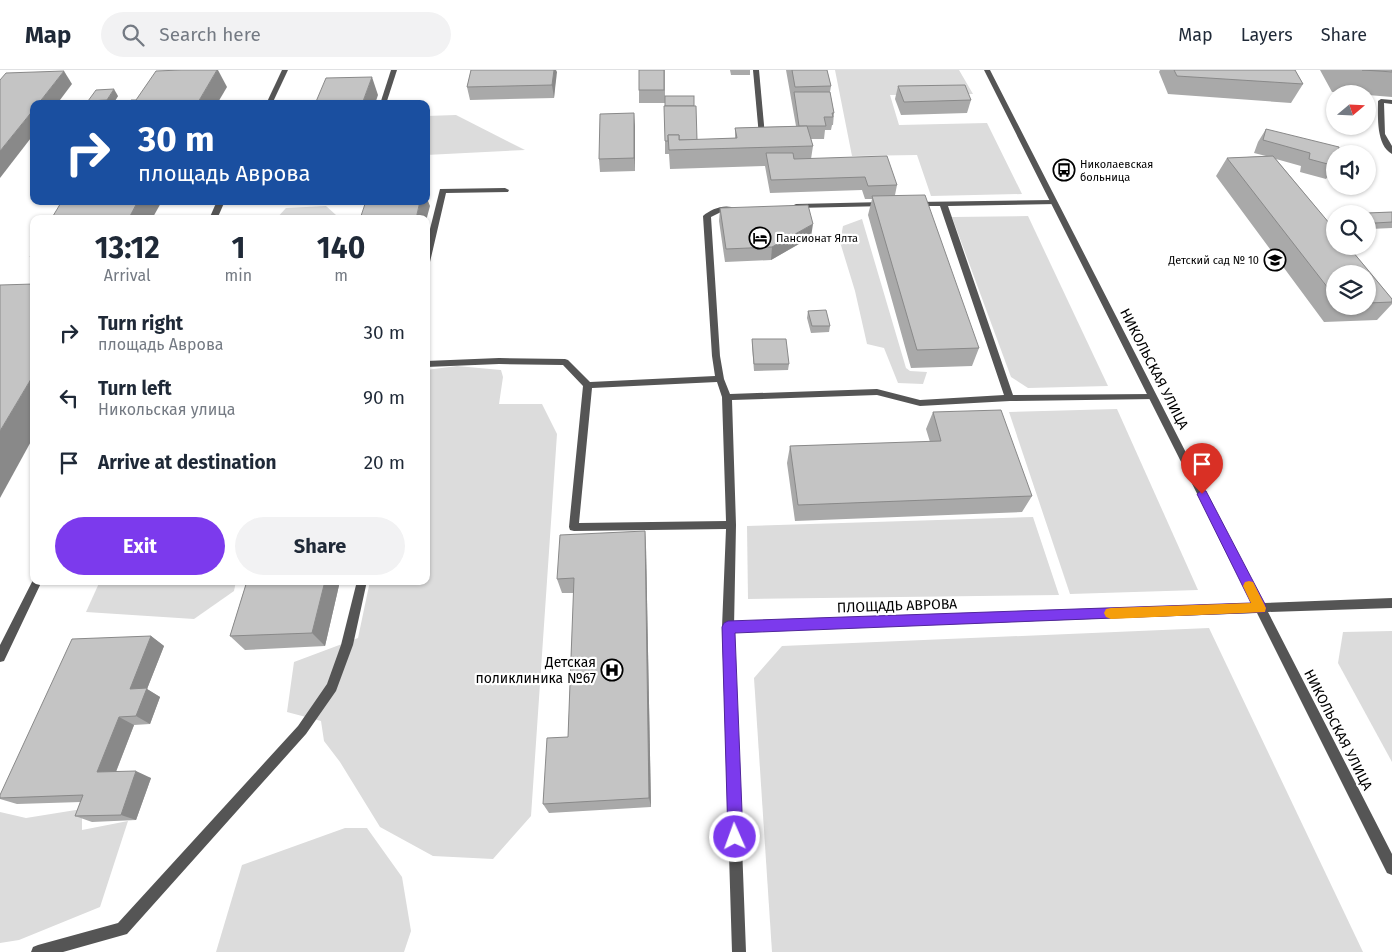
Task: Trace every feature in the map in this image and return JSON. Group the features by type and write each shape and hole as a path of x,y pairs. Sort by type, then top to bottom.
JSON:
{"street":[{"path":"271,100 285,70"},
{"path":"385,100 394,70"},
{"path":"756,70 762,136"},
{"name":"НИКОЛЬСКАЯ УЛИЦА","path":"987,70 1392,868"},
{"path":"1392,102 1381,102 1382,134 1392,152"},
{"path":"1382,134 1392,136"},
{"path":"430,245 443,191 505,190"},
{"path":"906,204 1053,202"},
{"path":"943,203 1010,398"},
{"path":"790,206 896,204"},
{"path":"739,952 728,627 731,525 726,396 720,379 716,356 707,216 718,210 745,208"},
{"path":"430,364 499,361 565,362 588,385 720,379"},
{"path":"588,385 574,527 731,525"},
{"path":"726,396 877,392 920,403 1010,398 1152,396"},
{"path":"0,657 35,585"},
{"path":"38,952 122,929 302,730 332,687 348,645 361,585"},
{"name":"ПЛОЩАДЬ АВРОВА","path":"728,627 1392,603"}],"shaded area":[{"path":"835,70 959,70 973,94 890,95 899,125 987,123 1022,194 931,196 917,155 852,156"},
{"path":"456,115 525,150 430,155 430,116"},
{"path":"326,206 336,215 280,215 286,208"},
{"path":"1028,216 1108,386 1028,388 1011,377 952,217"},
{"path":"862,219 906,368 910,371 927,372 923,384 898,383 884,348 867,344 855,291 840,242 843,226"},
{"path":"457,366 501,370 503,377 499,404 542,404 557,434 531,816 493,859 433,856 380,827 340,762 324,741 321,721 287,712 294,662 358,638 369,585 430,585 430,369"},
{"path":"1117,409 1198,590 1070,594 1009,412"},
{"path":"1033,517 1059,595 748,599 747,526"},
{"path":"98,585 235,585 234,591 194,619 86,612"},
{"path":"1209,628 1363,952 772,952 754,678 782,646"},
{"path":"1392,631 1392,762 1338,663 1343,632"},
{"path":"82,809 82,830 128,821 100,907 19,940 0,943 0,812 26,818"},
{"path":"345,828 367,828 402,877 411,931 404,952 216,952 242,865"}],"building":[{"path":"217,70 199,100 136,100 156,71"},
{"path":"471,70 554,70 552,85 467,87"},
{"path":"639,70 664,70 664,90 639,90"},
{"path":"792,70 827,70 831,86 795,87"},
{"path":"1174,70 1295,70 1303,84 1177,76"},
{"path":"1362,70 1392,70 1392,72 1379,71"},
{"path":"64,71 41,100 30,100 30,114 0,151 0,80 6,73"},
{"path":"372,77 363,100 317,100 326,78"},
{"path":"965,85 971,100 904,102 898,86"},
{"path":"114,89 107,100 89,100 96,90"},
{"path":"794,92 830,92 834,113 832,113 833,117 824,117 826,126 799,126"},
{"path":"665,96 694,96 694,106 665,106"},
{"path":"664,106 696,106 697,140 679,140 679,135 668,135 668,141 665,141"},
{"path":"634,113 634,158 599,159 600,114"},
{"path":"807,126 813,146 669,150 668,135 679,135 679,140 737,138 735,128"},
{"path":"1266,129 1331,145 1326,145 1326,164 1309,159 1310,153 1263,140"},
{"path":"766,153 793,153 794,159 887,156 897,185 868,186 865,177 771,180"},
{"path":"1273,156 1326,219 1326,255 1355,255 1364,265 1326,265 1326,285 1227,158"},
{"path":"925,195 979,348 917,350 872,196"},
{"path":"60,205 136,205 131,215 54,215"},
{"path":"365,205 419,205 417,215 361,215"},
{"path":"808,205 813,224 772,247 726,249 720,208"},
{"path":"1392,212 1392,222 1376,223 1376,213"},
{"path":"1376,280 1392,299 1392,302 1376,303"},
{"path":"30,284 30,381 0,431 0,285"},
{"path":"826,310 830,326 812,326 808,311"},
{"path":"752,339 786,339 789,364 754,364"},
{"path":"1001,410 1032,496 798,505 790,446 941,441 933,412"},
{"name":"Детская поликлиника №67","path":"645,531 649,798 543,804 547,738 568,737 574,578 557,579 560,535"},
{"path":"246,585 324,585 312,633 230,636"},
{"path":"151,636 130,689 147,688 136,716 119,717 97,772 136,771 121,815 75,816 83,795 0,798 72,639"}],"slow traffic":[{"path":"1111,613 1260,608 1249,586"}],"place":[{"name":"Николаевская больница","path":"1064,170"},
{"name":"Пансионат Ялта","path":"760,238"},
{"name":"Детский сад № 10","path":"1275,260"},
{"name":"Детская поликлиника №67","path":"612,670"}],"route":[{"path":"735,837 728,627 1260,608 1202,494"}]}
